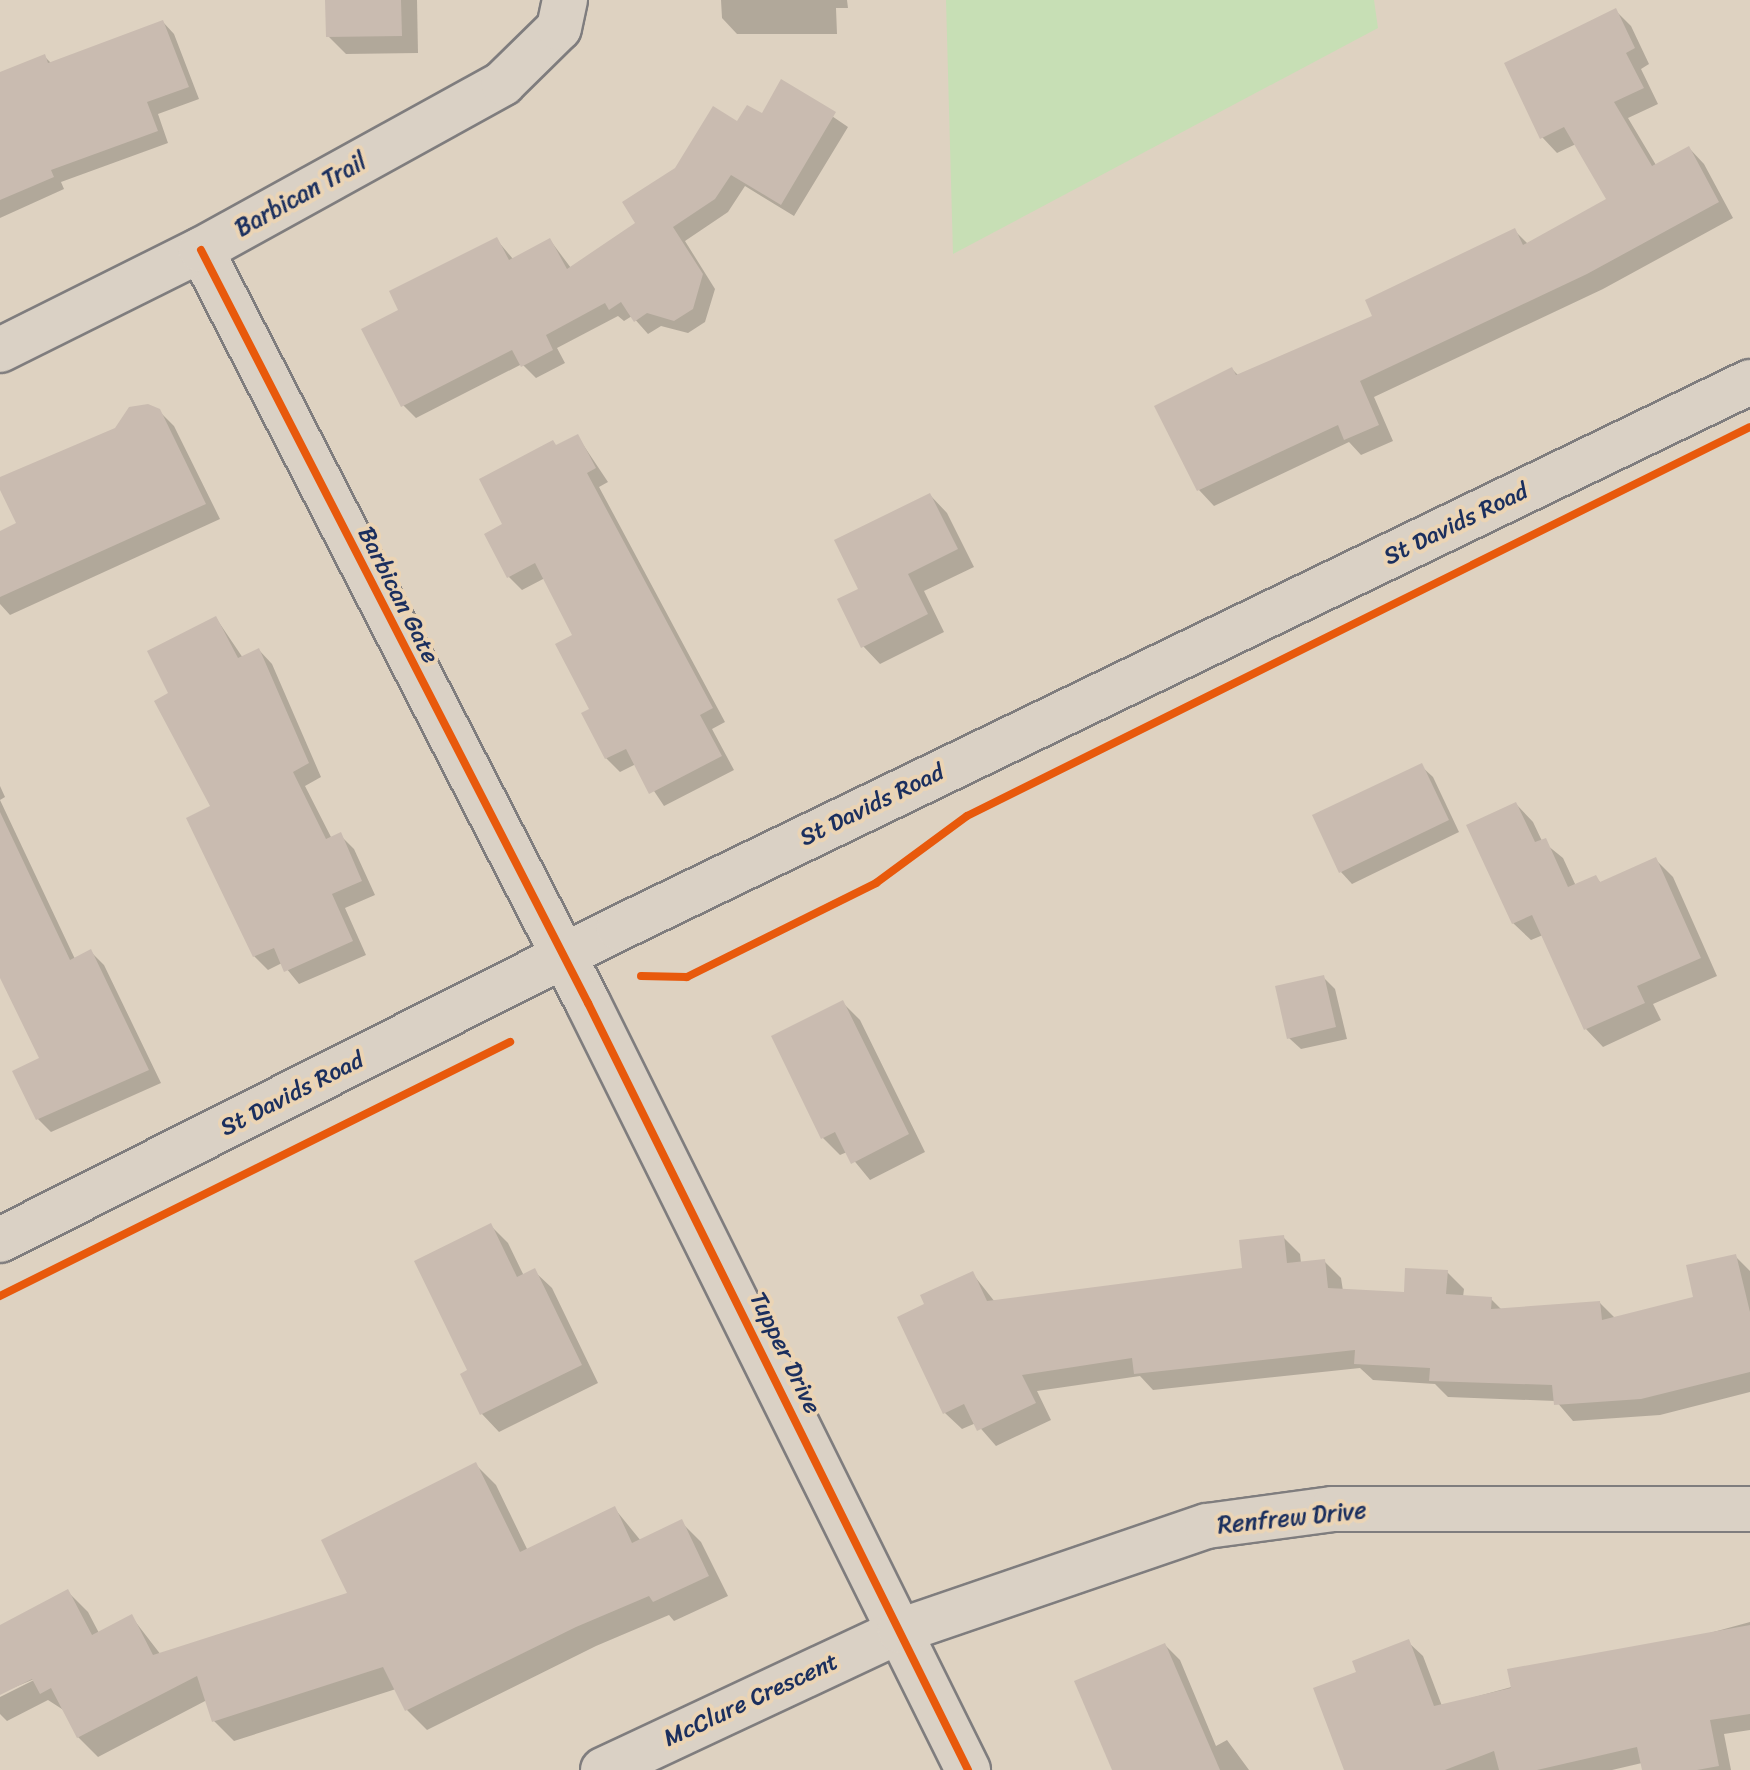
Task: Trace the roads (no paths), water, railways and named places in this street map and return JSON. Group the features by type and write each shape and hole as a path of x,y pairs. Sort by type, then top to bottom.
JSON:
{"street":[{"name":"Barbican Trail","path":"0,350 201,250 503,83 559,28 565,0"},
{"name":"Barbican Gate","path":"201,250 564,955"},
{"name":"St Davids Road","path":"0,1240 564,955 1750,382"},
{"name":"Tupper Drive","path":"564,955 968,1770"},
{"name":"Renfrew Drive","path":"900,1631 1207,1526 1332,1509 1750,1509"},
{"name":"McClure Crescent","path":"603,1770 900,1631"}]}
